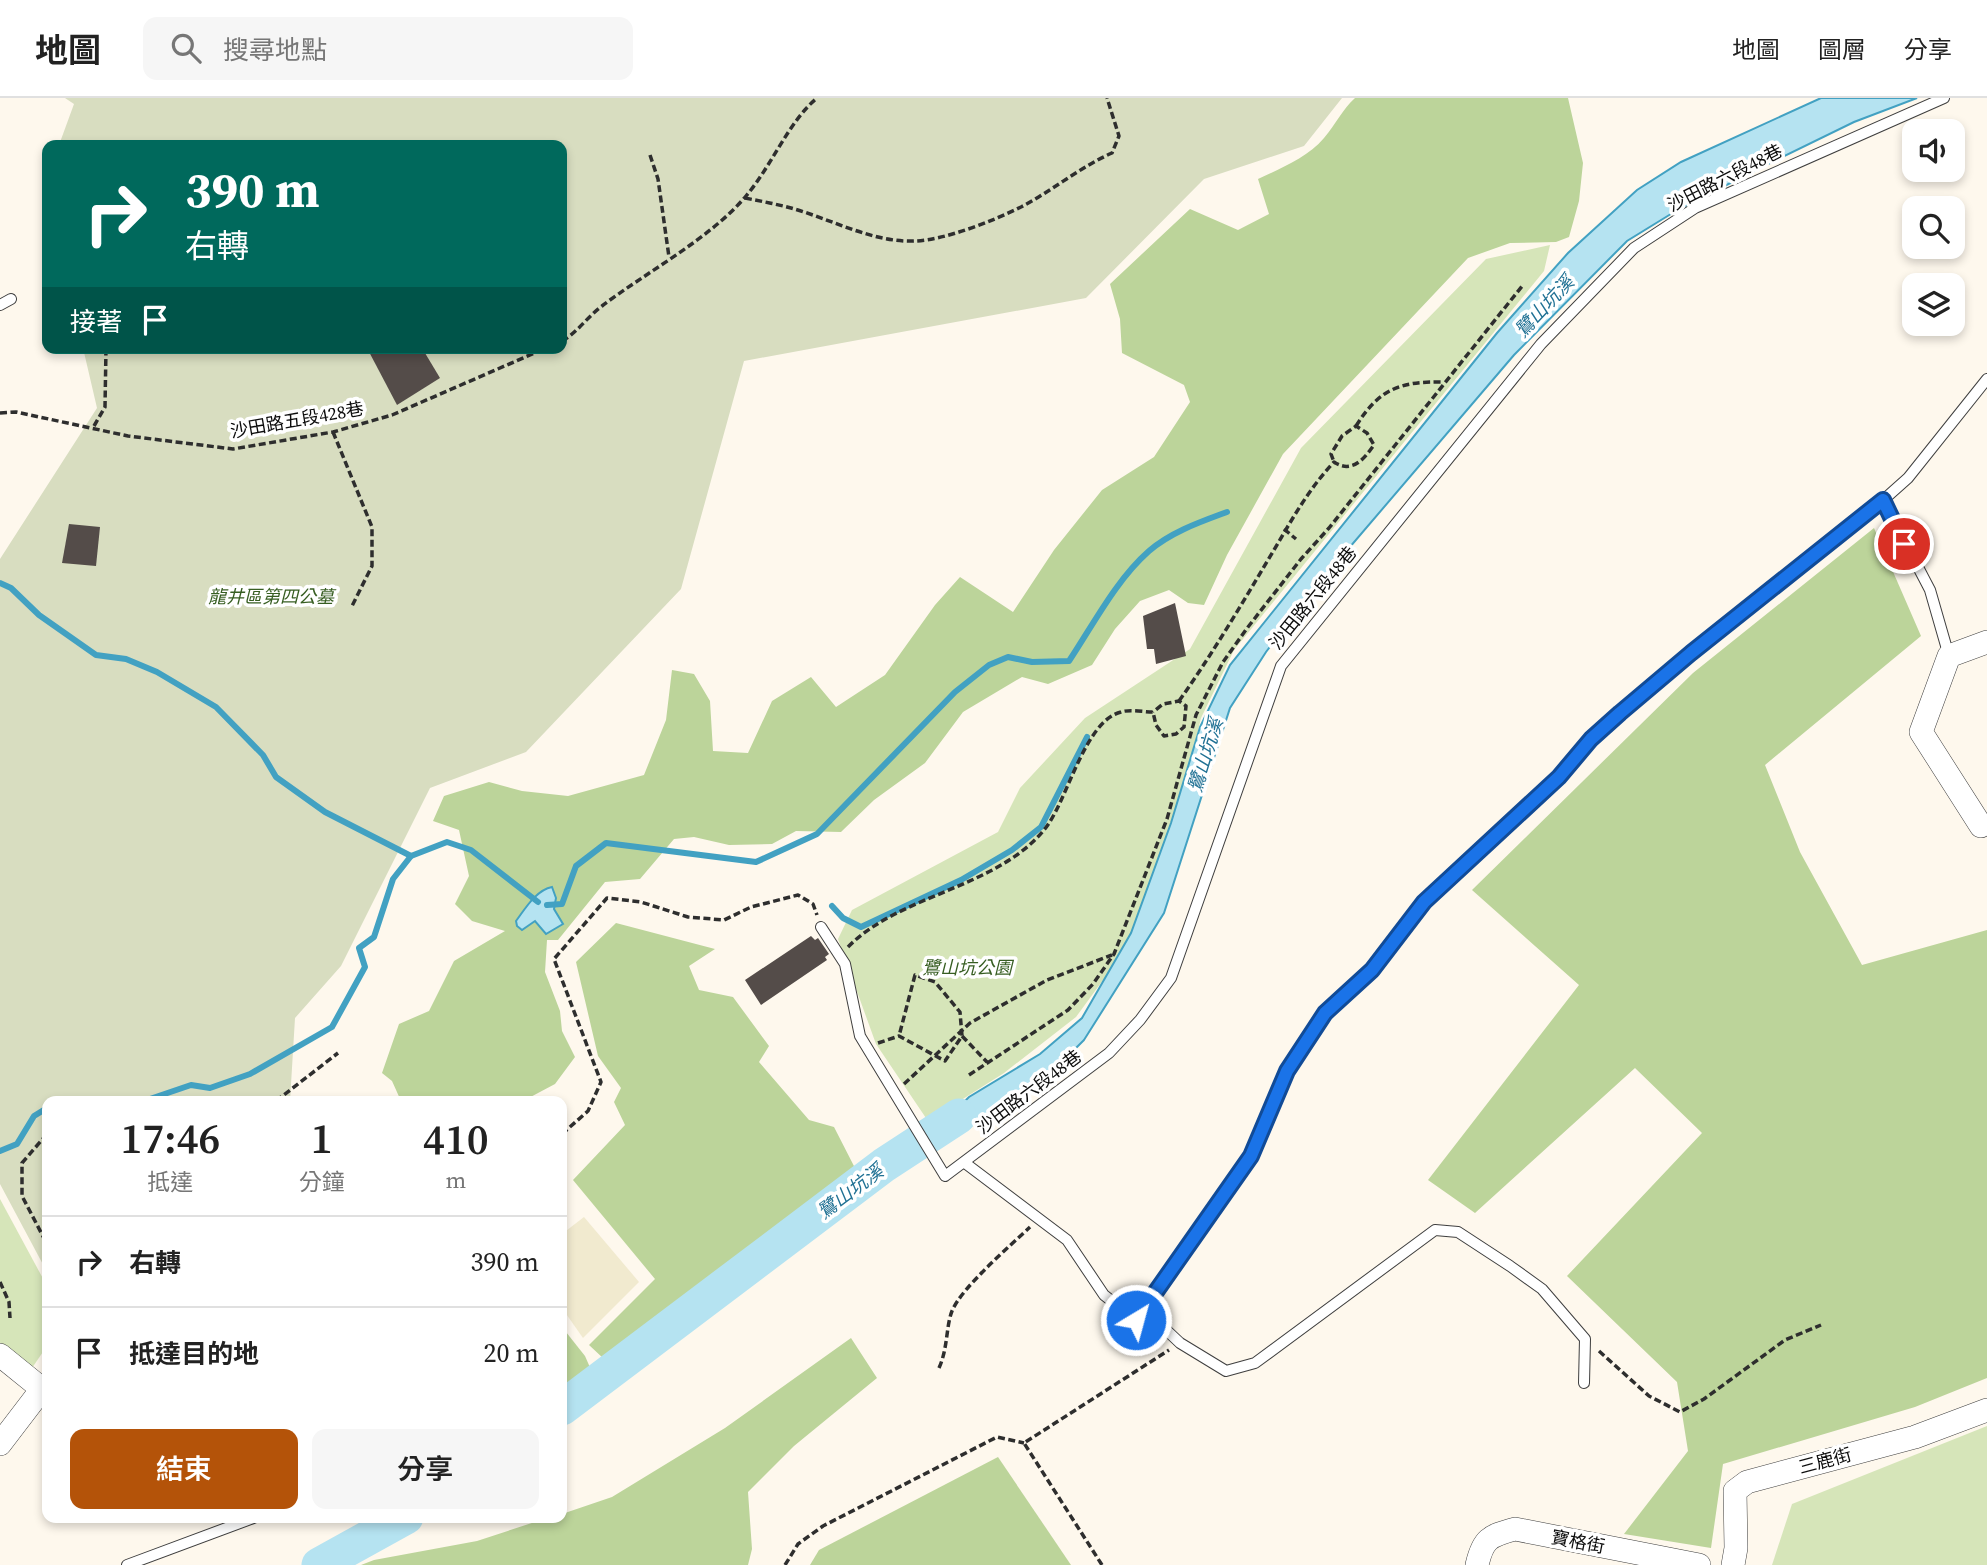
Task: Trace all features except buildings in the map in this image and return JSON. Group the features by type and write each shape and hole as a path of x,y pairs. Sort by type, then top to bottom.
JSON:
{"street":[{"path":"1981,826 1921,732 1949,656 1987,642"},
{"path":"0,1355 42,1389 0,1444"},
{"name":"三鹿街","path":"1733,1565 1736,1548 1735,1491 1747,1482 1915,1437 1987,1410"},
{"name":"寶格街","path":"1477,1565 1481,1546 1495,1534 1515,1530 1699,1565"}],"lane":[{"name":"沙田路六段48巷","path":"821,927 845,964 860,1036 945,1177 1109,1053 1140,1020 1171,978 1281,666 1541,344 1634,248 1695,208 1944,98"},
{"path":"0,305 11,299"},
{"path":"1136,1320 1251,1156 1287,1071 1325,1013 1372,970 1424,902 1559,777 1591,739 1691,653 1908,478 1987,379"},
{"path":"1883,500 1930,590 1949,656"},
{"path":"965,1163 1067,1240 1104,1295 1136,1320 1162,1326 1180,1343 1226,1371 1255,1363 1435,1230 1458,1232 1542,1289 1585,1339 1584,1383"},
{"path":"127,1565 229,1523"}],"path":[{"path":"567,337 599,308 720,220 745,198 776,156 803,110 817,98"},
{"path":"745,198 790,208 878,236 912,242 935,239 1018,208 1061,184 1093,161 1112,153 1119,136 1107,98"},
{"path":"650,155 658,179 669,257"},
{"path":"969,1075 1068,1010 1093,984 1114,954 1167,819 1195,720 1223,662 1248,627 1523,285"},
{"path":"93,426 105,407 106,354"},
{"name":"沙田路五段428巷","path":"0,413 16,412 93,426 128,436 233,449 333,432 392,415 532,354"},
{"path":"1356,426 1367,433 1374,445 1363,460 1351,467 1342,467 1334,462 1331,454 1342,436 1356,426 1368,407 1398,385 1445,382"},
{"path":"333,432 372,527 372,566 352,607"},
{"path":"839,956 864,930 894,913 942,895 1017,853 1045,830 1101,724 1121,712 1153,712 1163,704 1179,701 1203,668 1284,529 1334,462"},
{"path":"1284,529 1296,539"},
{"path":"1153,712 1156,725 1164,736 1176,734 1184,727 1186,717 1186,706 1179,701"},
{"path":"1186,717 1195,720"},
{"path":"567,1130 588,1111 601,1082 554,960 607,898 641,902 688,917 724,920 751,908 798,895 813,904 821,927"},
{"path":"895,1093 970,1023 1046,980 1114,954"},
{"path":"899,1036 915,975 935,982 960,1012 962,1036 988,1062"},
{"path":"866,1047 899,1036 944,1061 962,1036"},
{"path":"282,1096 338,1053"},
{"path":"42,1140 22,1163 22,1196 42,1234"},
{"path":"939,1368 947,1350 952,1311 977,1280 1039,1219"},
{"path":"0,1282 9,1302 9,1318"},
{"path":"1578,1330 1630,1382 1679,1412 1704,1399 1785,1340 1821,1325"},
{"path":"1024,1443 1180,1343"},
{"path":"785,1565 798,1544 823,1526 997,1437 1024,1443 1102,1565"}],"shaded area":[{"path":"584,1217 639,1282 583,1338 567,1315 567,1230"}],"green space":[{"name":"龍井區第四公墓","path":"65,98 1342,98 1304,146 1204,179 1086,298 744,361 681,589 526,752 430,788 341,966 295,1018 290,1096 42,1096 42,1263 0,1184 0,559 97,408 84,354 567,354 567,140 61,140 74,104"},
{"path":"1355,98 1568,98 1583,163 1579,201 1569,237 1556,242 1510,243 1468,258 1283,454 1227,555 1204,605 1188,603 1169,590 1140,601 1115,629 1092,665 1048,684 1022,677 963,712 925,763 874,800 841,832 796,831 772,844 729,845 694,837 674,839 640,879 605,882 558,940 547,940 545,972 560,1011 562,1031 575,1057 555,1084 532,1096 399,1096 392,1081 382,1073 399,1024 429,1011 454,961 505,931 472,921 455,904 469,876 459,830 433,821 444,796 489,782 522,791 568,796 644,775 666,720 672,670 694,674 710,701 713,751 748,753 772,701 811,677 836,707 885,675 935,605 960,577 1013,612 1054,550 1102,490 1154,457 1190,402 1184,385 1122,353 1120,319 1110,284 1190,209 1238,230 1269,214 1258,179 1310,151 1324,138"},
{"name":"鷺山坑公園","path":"1550,245 1544,271 1234,650 1201,718 1176,822 1144,924 1076,1017 1004,1073 928,1121 876,1044 838,939 852,910 998,832 1020,788 1085,718 1190,649 1301,448 1486,259"},
{"path":"1874,528 1921,636 1765,765 1800,852 1862,965 1987,930 1987,1378 1915,1407 1723,1464 1711,1548 1624,1534 1688,1451 1677,1382 1567,1276 1702,1133 1635,1068 1475,1213 1428,1180 1579,985 1472,890 1693,673"},
{"path":"616,923 715,949 689,966 699,990 733,997 769,1046 759,1062 809,1120 834,1127 856,1170 604,1359 589,1345 655,1279 573,1180 625,1125 614,1102 621,1088 598,1056 576,962"},
{"path":"0,1199 42,1277 42,1353 32,1368 0,1345"},
{"path":"567,1333 585,1356 592,1372 569,1384"},
{"path":"851,1338 877,1378 794,1446 748,1492 752,1549 748,1565 361,1565 374,1560 477,1541 532,1523 567,1523 567,1512 612,1497 725,1428"},
{"path":"1987,1426 1987,1565 1772,1565 1792,1504"},
{"path":"998,1457 1071,1565 810,1565 819,1550"}],"water":[{"path":"1821,98 1917,98 1854,122 1764,166 1679,209 1627,241 1514,355 1320,582 1266,652 1230,708 1164,913 1084,1040 1051,1071 1013,1100 971,1123 929,1136 969,1097 1040,1054 1082,1018 1131,933 1171,823 1200,727 1230,665 1497,333 1568,253 1637,190 1681,162"},
{"path":"552,887 556,898 554,909 563,924 546,934 535,921 522,930 516,921 536,896"}],"waterway":[{"path":"547,905 562,904 576,866 606,843 756,862 817,834 955,692 989,665 1008,657 1032,662 1069,661 1126,575 1149,551 1176,533 1227,512"},
{"path":"0,583 11,588 39,615 96,655 126,659 157,672 216,707 263,755 276,777 325,812 411,856"},
{"path":"832,906 843,918 861,927 961,880 1012,850 1041,827 1087,737"},
{"path":"159,1096 191,1085 210,1088 250,1074 332,1027 365,967 359,948 374,937 393,879 411,856 447,842 471,850 538,902"},
{"path":"0,1151 17,1144 34,1116 42,1111"},
{"name":"鷺山坑溪","path":"567,1404 884,1165 959,1116"},
{"name":"鷺山坑溪","path":"319,1565 395,1523"}],"route":[{"path":"1136,1320 1195,1241 1251,1156 1287,1071 1325,1013 1372,970 1424,902 1559,777 1591,739 1620,713 1883,500 1904,544"}]}
